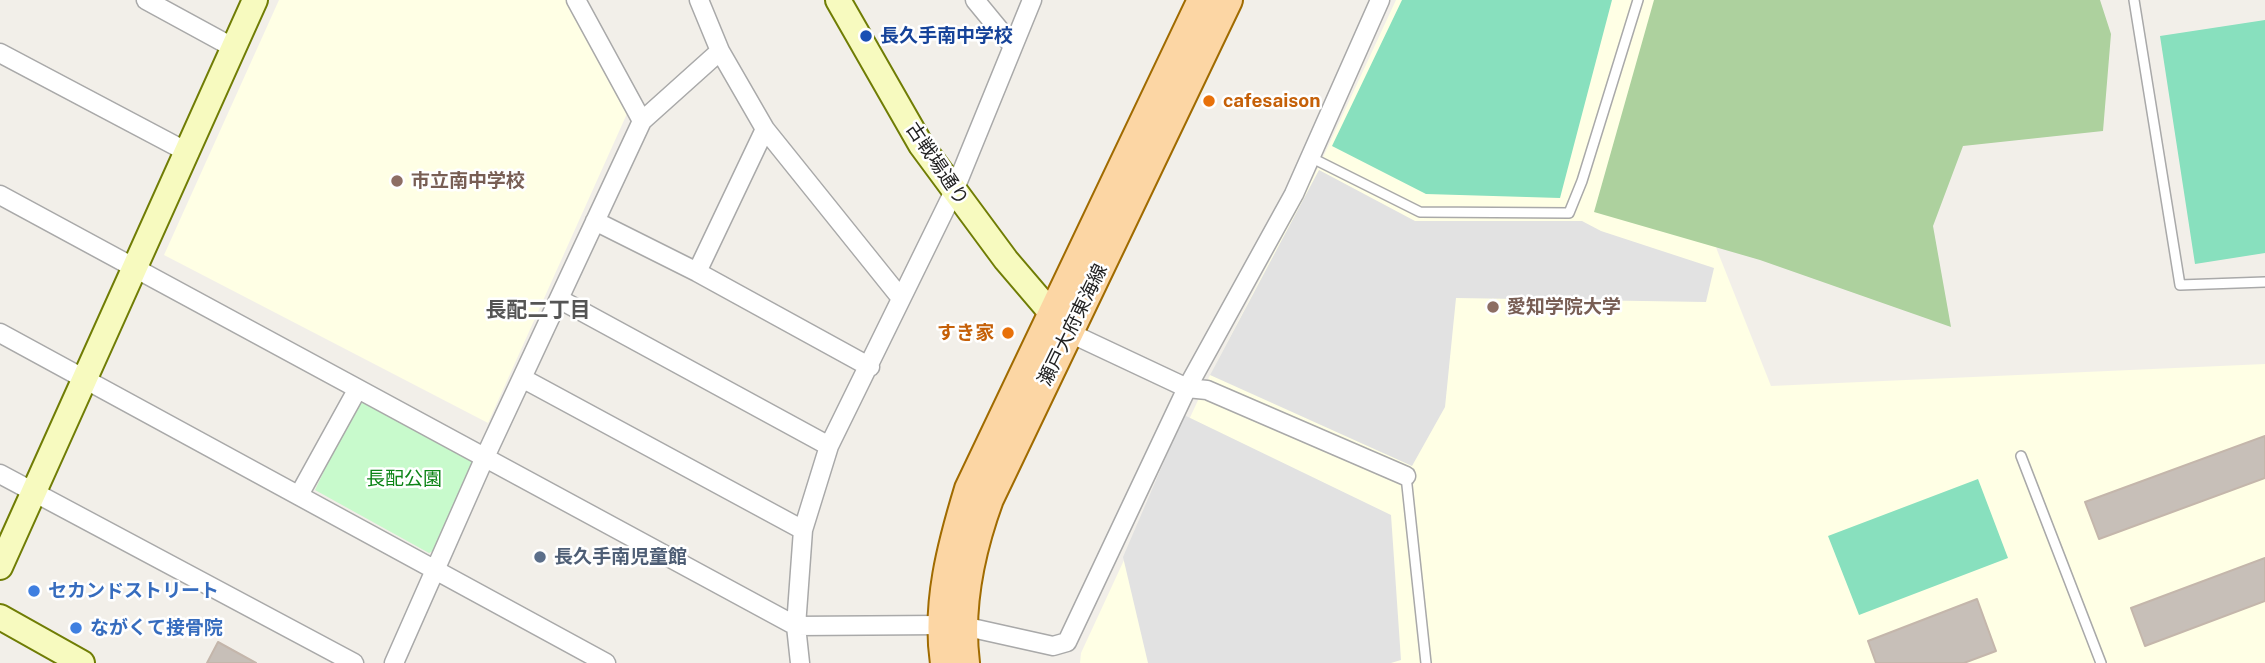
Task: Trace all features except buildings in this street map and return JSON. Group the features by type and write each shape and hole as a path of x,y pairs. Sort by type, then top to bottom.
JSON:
{"main road":[{"name":"瀬戸大府東海線","path":"1061,324 1202,0"},
{"name":"瀬戸大府東海線","path":"945,663 953,625 952,546 969,489 1061,324 1228,0"},
{"name":"瀬戸大府東海線","path":"953,625 965,663"}],"street":[{"path":"146,0 234,48"},
{"path":"0,567 133,266 189,153 255,0"},
{"path":"576,0 642,121"},
{"path":"699,0 720,51 765,130 900,297"},
{"name":"古戦場通り","path":"838,0 921,145 1033,294 1061,324"},
{"path":"975,0 1012,45"},
{"path":"800,663 796,626 803,530 829,446 870,368 900,297 954,191 1032,0"},
{"path":"0,195 796,626 953,625 1053,646 1067,642 1187,388 1294,194 1380,0"},
{"path":"394,663 485,457 642,121 720,51"},
{"path":"0,53 189,153"},
{"path":"697,272 765,130"},
{"path":"595,221 697,272 870,368"},
{"path":"559,299 829,446"},
{"path":"1061,324 1187,388 1207,390 1406,476"},
{"path":"0,333 607,663"},
{"path":"522,378 803,530"},
{"path":"299,495 357,390"},
{"path":"0,474 354,663"},
{"path":"0,617 82,663"}],"lane":[{"path":"1309,156 1420,212 1569,213 1582,181 1638,0"},
{"path":"2134,0 2180,285 2265,282"},
{"path":"2021,456 2101,663"},
{"path":"1406,476 1426,663"}],"shaded area":[{"name":"市立南中学校","path":"279,0 570,0 630,107 488,423 164,255"},
{"name":"愛知学院大学","path":"1396,0 1658,0 1717,250 1771,386 2265,364 2265,663 1080,663 1081,653 1206,383 1318,168"},
{"path":"1319,170 1415,221 1582,221 1601,231 1714,268 1706,302 1456,298 1445,407 1412,466 1210,375"},
{"path":"1184,415 1391,515 1401,660 1391,663 1148,663 1123,557"}],"green space":[{"path":"1402,0 1612,0 1560,198 1426,194 1332,146"},
{"path":"1654,0 2100,0 2111,34 2103,131 1963,146 1933,226 1951,327 1760,260 1594,212"},
{"path":"2265,20 2265,253 2195,264 2160,36"},
{"name":"長配公園","path":"362,398 473,457 475,462 440,548 429,553 315,490 358,399"},
{"path":"1978,479 2008,558 1859,615 1828,536"}],"place":[{"name":"長久手南中学校","path":"866,36"},
{"name":"cafesaison","path":"1209,101"},
{"name":"市立南中学校","path":"397,181"},
{"name":"愛知学院大学","path":"1493,307"},
{"name":"すき家","path":"1008,333"},
{"name":"長久手南児童館","path":"540,557"},
{"name":"セカンドストリート","path":"34,591"},
{"name":"ながくて接骨院","path":"76,628"}],"district":[{"name":"長配二丁目","path":"538,311"}]}
